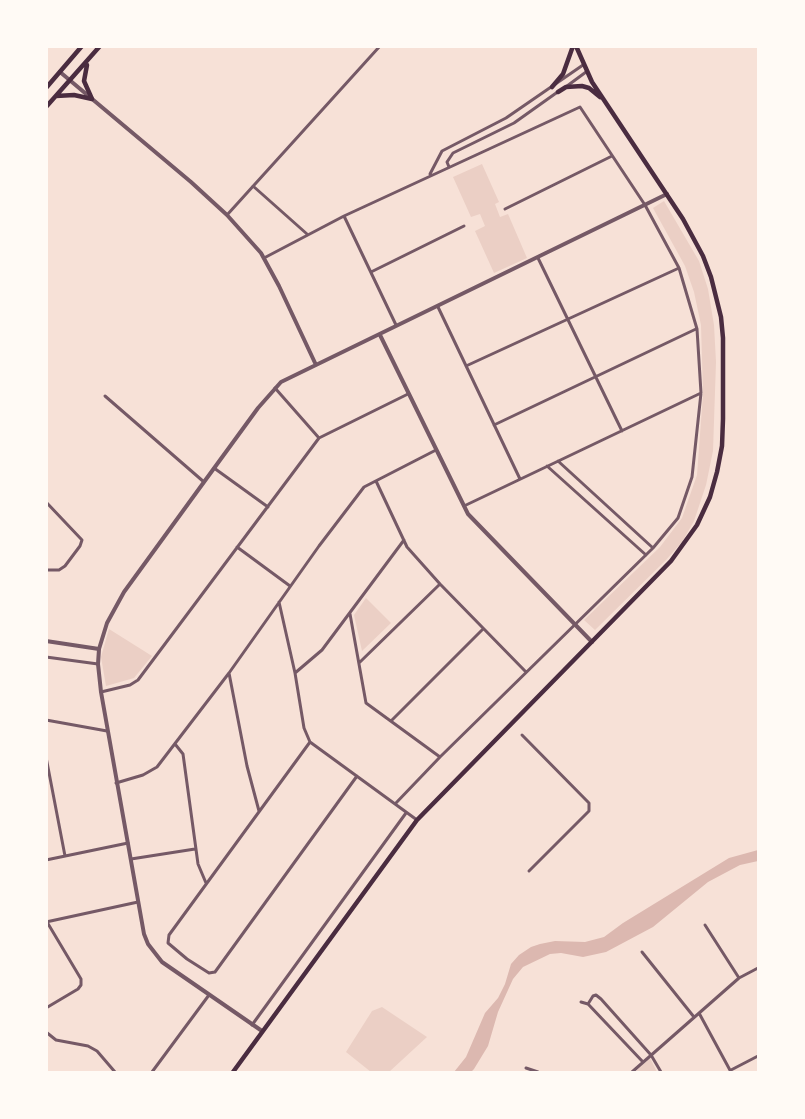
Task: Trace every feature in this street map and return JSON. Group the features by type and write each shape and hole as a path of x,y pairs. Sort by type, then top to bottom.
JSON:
{"main road":[{"path":"46,88 82,46"},
{"path":"46,107 100,46"},
{"path":"232,1072 417,820 671,561 697,525 710,497 722,446 723,419 721,316 711,277 703,256 667,195 586,72 574,46"},
{"path":"552,87 563,74 574,46"},
{"path":"88,61 84,81 92,99"},
{"path":"558,92 567,87 582,86 589,88 606,103"},
{"path":"56,96 74,95 92,99"}],"street":[{"path":"227,215 380,46"},
{"path":"430,176 442,151 506,118 583,65"},
{"path":"60,72 227,215 264,258 316,365"},
{"path":"449,167 447,162 453,153 514,123 586,72"},
{"path":"264,258 344,216 580,107 645,206 679,268 697,329 702,393 692,477 678,518 653,548 395,804"},
{"path":"505,208 612,156"},
{"path":"253,186 307,234"},
{"path":"262,1031 162,962 152,952 144,934 101,692 99,649 107,622 124,592 275,387 288,378 667,195"},
{"path":"344,216 397,327"},
{"path":"371,272 464,226"},
{"path":"538,258 622,431"},
{"path":"466,366 679,268"},
{"path":"438,307 520,479"},
{"path":"494,424 697,329"},
{"path":"380,335 464,506 479,526 592,642"},
{"path":"275,387 319,438"},
{"path":"464,506 702,393"},
{"path":"101,692 130,685 138,680 319,438 408,394"},
{"path":"105,396 204,482"},
{"path":"116,783 151,771 175,744 364,488 436,450"},
{"path":"558,461 653,548"},
{"path":"548,466 646,555"},
{"path":"214,468 268,507"},
{"path":"376,481 414,556 526,672"},
{"path":"46,502 82,540 65,566 58,570 46,570"},
{"path":"295,673 322,650 404,540"},
{"path":"237,547 290,586"},
{"path":"360,662 440,584"},
{"path":"279,602 295,673 304,728 310,742 417,820"},
{"path":"350,614 366,703 440,757"},
{"path":"391,721 484,629"},
{"path":"46,641 99,649"},
{"path":"46,657 98,664"},
{"path":"229,673 249,775 259,811"},
{"path":"46,720 107,731"},
{"path":"522,735 589,803 589,811 529,871"},
{"path":"310,742 169,935 168,943 187,959 209,973 215,972 357,776"},
{"path":"175,744 183,754 195,849 206,883"},
{"path":"46,757 65,856"},
{"path":"252,1024 406,813"},
{"path":"46,860 128,843"},
{"path":"131,859 195,849"},
{"path":"46,1008 81,985 81,979 47,922 138,902"},
{"path":"705,925 739,978"},
{"path":"642,952 694,1017"},
{"path":"632,1072 739,978 759,968"},
{"path":"152,1072 209,995"},
{"path":"588,1004 593,996 596,995 601,999 651,1055 661,1072"},
{"path":"581,1002 588,1004 643,1062"},
{"path":"699,1013 730,1071 759,1056"},
{"path":"46,1032 56,1040 88,1046 97,1051 115,1072"},
{"path":"526,1068 538,1072"}],"shaded area":[{"path":"482,164 499,202 495,204 500,217 508,214 527,258 494,273 475,231 485,226 480,214 471,217 453,177"},
{"path":"664,201 699,261 708,289 714,325 716,362 713,451 706,485 694,521 682,542 595,630 584,620 660,547 682,518 697,475 703,394 701,325 694,292 685,266 653,208"},
{"path":"366,598 391,623 362,651 354,615"},
{"path":"109,629 152,656 134,678 106,686 101,657"},
{"path":"758,850 758,861 740,865 708,882 653,927 606,952 583,957 561,953 550,954 523,967 513,979 498,1012 488,1046 474,1069 471,1072 454,1072 466,1057 485,1013 498,998 511,964 519,955 540,944 555,941 585,942 604,937 729,858"},
{"path":"382,1007 427,1037 389,1072 371,1072 346,1052 372,1011"},
{"path":"650,1058 657,1072 635,1072"}]}
